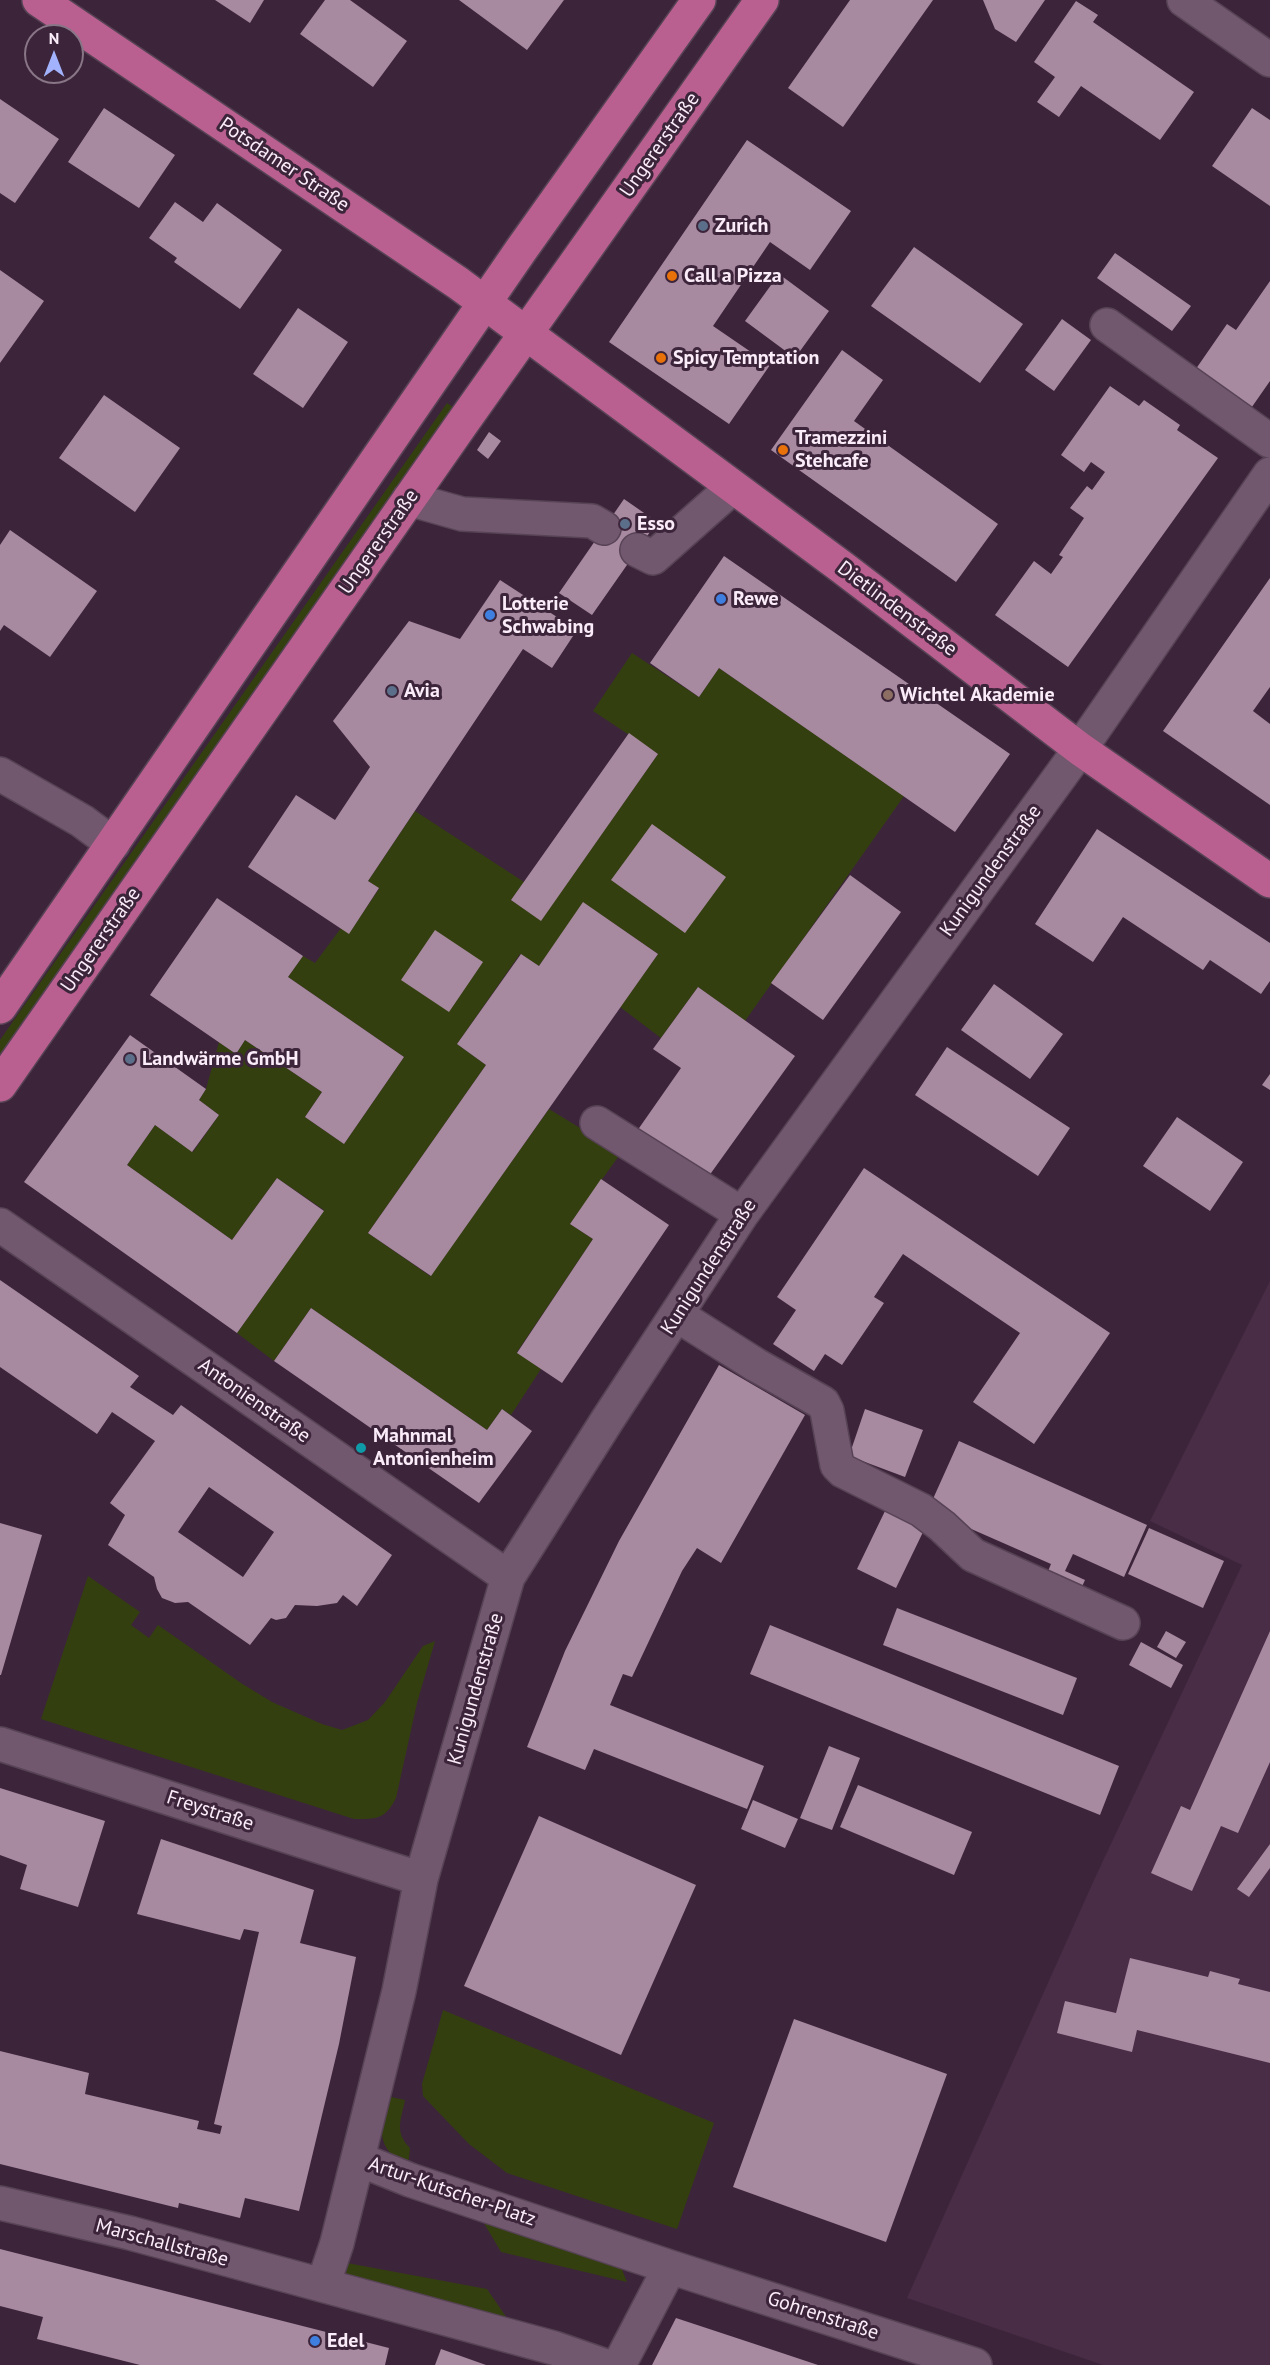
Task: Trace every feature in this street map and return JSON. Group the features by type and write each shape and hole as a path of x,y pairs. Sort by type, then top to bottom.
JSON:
{"main road":[{"path":"0,1007 485,302 699,0"},
{"name":"Ungererstraße","path":"0,1085 409,499 762,0"},
{"name":"Potsdamer Straße","path":"56,5 527,332"},
{"name":"Dietlindenstraße","path":"527,332 606,394 1080,749 1270,881"}],"street":[{"path":"1184,0 1270,60"},
{"path":"1107,325 1270,441"},
{"name":"Kunigundenstraße","path":"358,2159 399,1991 421,1879 508,1577 742,1214 1080,749 1270,474"},
{"path":"637,550 653,558 733,487"},
{"path":"409,499 462,514 592,520 604,528"},
{"path":"0,774 82,821 113,844"},
{"path":"597,1123 742,1214"},
{"name":"Antonienstraße","path":"0,1225 508,1577"},
{"path":"676,1316 823,1403 827,1411 837,1465 843,1471 921,1510 973,1555 1123,1623"},
{"name":"Freystraße","path":"0,1744 421,1879"},
{"name":"Artur-Kutscher-Platz","path":"323,2285 337,2243 358,2159 410,2180 670,2267"},
{"name":"Marschallstraße","path":"0,2203 130,2233 323,2285"},
{"path":"619,2365 670,2267"},
{"name":"Gohrenstraße","path":"670,2267 975,2365"},
{"path":"323,2285 555,2348 603,2365"}],"shaded area":[{"path":"1270,1281 1270,2365 1103,2365 907,2298 1094,1880 1242,1565 1150,1521"}],"green space":[{"path":"447,403 456,409 0,1057 0,1040"},
{"path":"632,653 699,697 719,668 904,796 745,1021 698,987 661,1038 620,1007 658,954 584,903 539,966 520,954 457,1044 486,1065 368,1233 430,1276 549,1109 621,1153 570,1224 593,1239 517,1352 541,1369 511,1415 502,1409 487,1430 311,1308 274,1361 237,1333 324,1210 277,1178 232,1240 127,1165 155,1125 193,1152 219,1115 199,1100 206,1089 219,1042 236,1054 245,1040 322,1092 305,1117 344,1144 404,1057 288,977 303,956 315,963 341,928 349,933 379,889 368,881 415,811 524,882 511,900 541,920 658,754 593,711"},
{"path":"88,1576 140,1612 131,1625 149,1638 158,1625 272,1702 322,1724 342,1730 368,1720 385,1702 423,1646 435,1641 417,1703 396,1798 388,1811 379,1817 354,1819 41,1719"},
{"path":"443,2010 714,2123 677,2229 507,2173 469,2144 423,2096 422,2084"},
{"path":"386,2096 405,2100 400,2131 410,2148 408,2167 390,2152 382,2137"},
{"path":"481,2218 621,2267 627,2282 501,2252"},
{"path":"347,2263 487,2289 509,2321 346,2276"}],"building":[{"path":"215,0 264,0 250,23"},
{"path":"325,0 350,0 407,41 373,87 300,34"},
{"path":"459,0 564,0 527,50"},
{"path":"850,0 933,0 843,127 788,88"},
{"path":"983,0 1045,0 1016,42 995,29"},
{"path":"1076,1 1098,15 1093,22 1194,92 1160,140 1081,86 1059,117 1037,102 1055,77 1034,62"},
{"path":"0,99 59,139 15,203 0,193"},
{"path":"104,108 175,155 139,208 68,162"},
{"path":"1252,108 1270,120 1270,206 1212,166"},
{"path":"747,140 851,211 810,270 770,242 713,326 770,365 729,424 609,342"},
{"path":"175,202 203,222 217,203 282,250 240,309 174,262 177,258 149,238"},
{"path":"914,247 1023,324 980,383 871,306"},
{"path":"1115,253 1191,306 1172,331 1097,278"},
{"path":"0,270 44,301 0,363"},
{"path":"779,274 829,311 795,358 745,321"},
{"path":"1270,281 1270,381 1247,414 1191,376 1227,324 1236,330"},
{"path":"298,308 348,342 303,408 253,374"},
{"path":"1062,319 1091,340 1054,391 1025,370"},
{"path":"842,350 883,380 854,421 998,524 956,582 771,450"},
{"path":"1110,386 1139,406 1144,400 1180,425 1177,430 1218,458 1068,667 995,615 1034,561 1051,574 1063,557 1059,555 1084,518 1070,508 1087,486 1092,490 1105,472 1091,462 1084,472 1061,455"},
{"path":"104,395 180,448 135,512 59,458"},
{"path":"489,432 501,441 488,459 477,450"},
{"path":"624,499 657,522 592,615 559,593"},
{"path":"10,530 97,591 50,657 4,625 0,631 0,545"},
{"path":"724,556 1010,754 955,832 719,668 699,697 650,663"},
{"path":"1270,578 1270,687 1253,711 1270,724 1270,805 1163,731"},
{"path":"500,580 577,630 552,668 523,649 368,881 379,888 349,934 248,867 296,795 335,820 370,767 333,721 409,621 460,639"},
{"path":"629,733 658,754 541,921 511,900"},
{"path":"652,824 726,877 685,933 611,880"},
{"path":"1097,829 1270,943 1270,981 1261,994 1210,960 1203,970 1123,917 1093,962 1035,924"},
{"path":"850,875 901,912 823,1020 771,983"},
{"path":"217,898 303,956 288,977 404,1057 344,1144 305,1117 322,1092 245,1040 236,1054 150,995"},
{"path":"583,902 658,954 431,1276 368,1233 486,1065 457,1044 521,954 539,966"},
{"path":"435,930 483,962 449,1012 401,980"},
{"path":"994,984 1063,1034 1030,1079 961,1030"},
{"path":"698,987 795,1056 706,1180 637,1131 681,1068 653,1049"},
{"path":"130,1035 206,1089 199,1100 219,1115 192,1152 155,1125 127,1165 232,1240 277,1178 324,1211 237,1333 24,1182"},
{"path":"947,1047 1070,1128 1038,1176 915,1095"},
{"path":"1270,1074 1270,1090 1262,1085"},
{"path":"1177,1117 1243,1162 1210,1211 1143,1166"},
{"path":"864,1168 1110,1333 1034,1444 973,1402 1020,1333 903,1254 874,1297 884,1303 842,1365 825,1354 814,1371 773,1344 796,1310 777,1297"},
{"path":"601,1179 669,1225 562,1383 517,1353 593,1239 570,1224"},
{"path":"0,1280 139,1376 130,1387 173,1415 181,1405 392,1555 357,1606 343,1595 337,1603 317,1606 295,1605 286,1618 276,1620 271,1618 250,1645 188,1602 175,1603 162,1598 154,1577 108,1545 125,1515 110,1503 155,1441 112,1412 97,1434 0,1367","holes":["209,1487 274,1532 243,1577 178,1532"]},
{"path":"311,1308 487,1430 502,1409 532,1431 479,1503 274,1361"},
{"path":"719,1365 805,1415 721,1563 697,1548 682,1571 632,1677 623,1674 610,1705 764,1766 747,1809 594,1749 585,1770 527,1747 565,1651 619,1541"},
{"path":"865,1409 923,1430 905,1477 849,1456"},
{"path":"959,1441 1147,1525 1124,1577 1073,1554 1065,1571 1085,1580 1080,1591 1046,1576 1051,1564 928,1510"},
{"path":"885,1511 924,1530 896,1588 857,1569"},
{"path":"0,1523 42,1535 1,1675 0,1675"},
{"path":"1149,1528 1224,1561 1203,1608 1128,1574"},
{"path":"897,1608 1077,1678 1063,1715 883,1645"},
{"path":"770,1625 1119,1766 1100,1815 750,1674"},
{"path":"1166,1631 1186,1642 1176,1658 1157,1647"},
{"path":"1270,1631 1270,1762 1238,1833 1221,1826 1192,1891 1151,1873 1181,1806 1190,1810"},
{"path":"1141,1642 1183,1665 1171,1688 1129,1665"},
{"path":"829,1746 860,1758 832,1830 800,1818"},
{"path":"858,1785 972,1832 954,1875 840,1827"},
{"path":"0,1788 105,1821 78,1907 20,1889 27,1865 0,1855"},
{"path":"753,1800 798,1819 785,1848 741,1829"},
{"path":"539,1816 696,1885 621,2055 464,1986"},
{"path":"161,1839 314,1890 300,1943 356,1957 339,2044 299,2211 245,2198 240,2218 179,2203 178,2208 0,2164 0,2051 89,2073 85,2094 199,2121 197,2129 220,2134 222,2126 214,2124 259,1932 244,1929 240,1940 137,1914"},
{"path":"1270,1844 1270,1868 1249,1897 1237,1889"},
{"path":"1130,1958 1208,1977 1210,1971 1240,1979 1238,1984 1270,1992 1270,2063 1137,2030 1132,2052 1057,2033 1065,2001 1116,2013"},
{"path":"794,2019 947,2074 886,2242 733,2187"},
{"path":"0,2249 389,2348 385,2365 140,2365 37,2339 43,2317 0,2306"},
{"path":"676,2318 782,2353 818,2365 652,2365"},
{"path":"441,2349 486,2365 435,2365"}],"place":[{"name":"Zurich","path":"703,226"},
{"name":"Call a Pizza","path":"672,276"},
{"name":"Spicy Temptation","path":"661,358"},
{"name":"Tramezzini Stehcafe","path":"783,450"},
{"name":"Esso","path":"625,524"},
{"name":"Rewe","path":"721,599"},
{"name":"Lotterie Schwabing","path":"490,615"},
{"name":"Avia","path":"392,691"},
{"name":"Wichtel Akademie","path":"888,695"},
{"name":"Landwärme GmbH","path":"130,1059"},
{"name":"Mahnmal Antonienheim","path":"361,1448"},
{"name":"Edel","path":"315,2341"}]}
